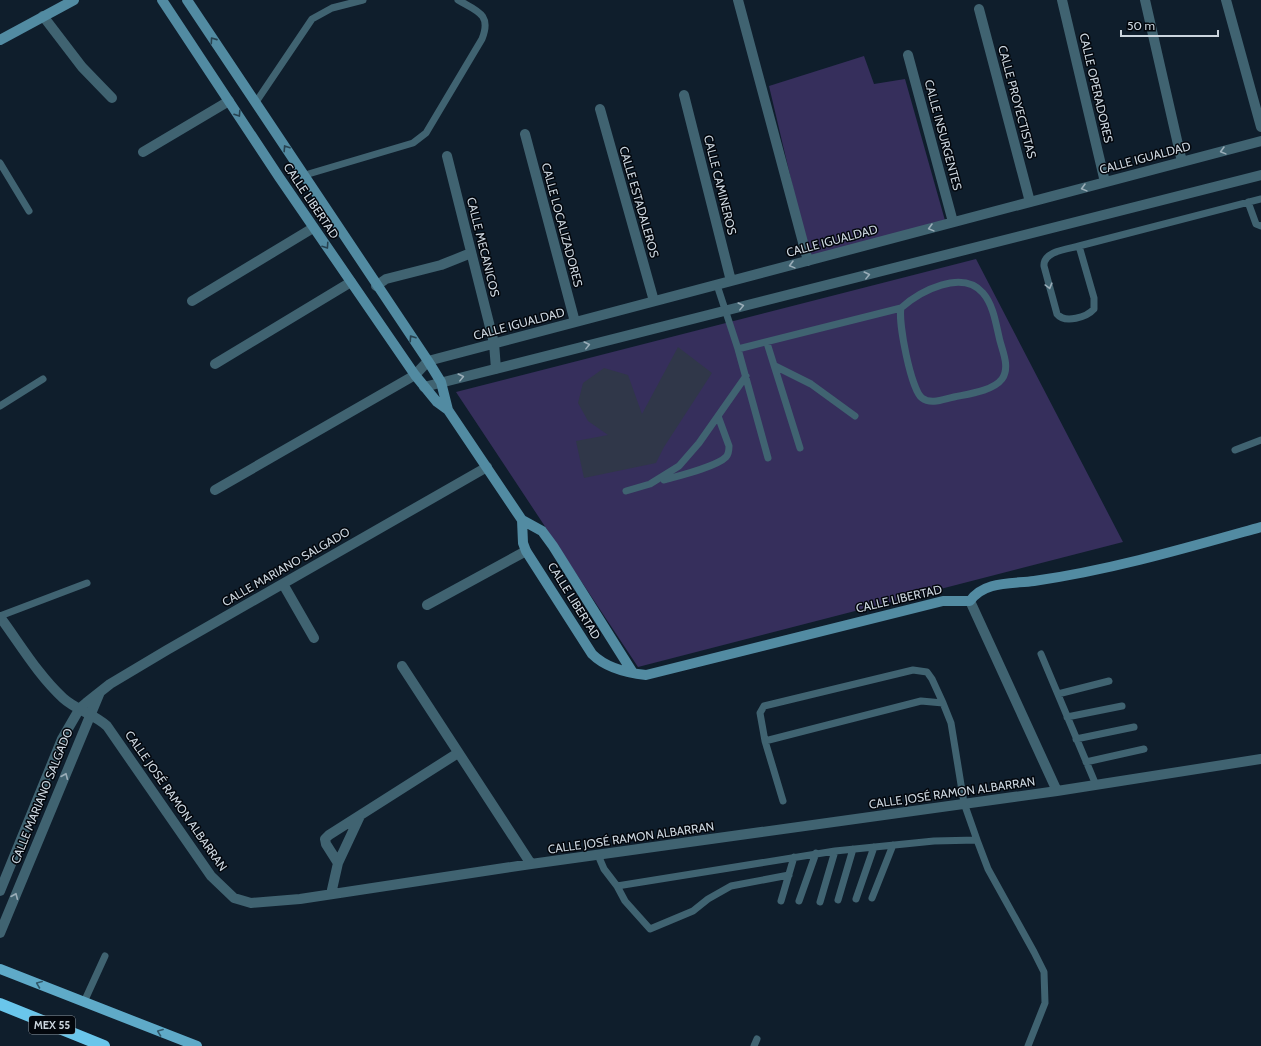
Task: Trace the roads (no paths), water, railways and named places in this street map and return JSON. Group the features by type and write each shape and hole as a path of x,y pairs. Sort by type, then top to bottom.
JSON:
{"highway":[{"name":"MEX 55","path":"0,1004 104,1046"}],"main road":[{"path":"0,40 74,0"},
{"name":"CALLE LIBERTAD","path":"162,0 414,375 437,402 448,410"},
{"name":"CALLE LIBERTAD","path":"187,0 305,175 376,286 428,361 441,382 448,410 522,520 542,531 553,546 633,673"},
{"name":"CALLE LIBERTAD","path":"522,520 523,543 526,551 592,654 598,660 633,673 656,673 943,601 970,601"},
{"path":"970,601 975,594 996,585 1084,573 1140,561 1261,528"},
{"path":"0,968 197,1046"}],"street":[{"path":"738,0 808,261"},
{"name":"CALLE OPERADORES","path":"1062,0 1105,182"},
{"path":"1145,0 1182,162"},
{"path":"1226,0 1261,126"},
{"name":"CALLE PROYECTISTAS","path":"979,9 1030,202"},
{"path":"43,16 82,67 112,98"},
{"name":"CALLE INSURGENTES","path":"908,55 953,222"},
{"name":"CALLE CAMINEROS","path":"684,95 731,281"},
{"path":"143,152 229,101"},
{"name":"CALLE ESTADALEROS","path":"600,109 654,301"},
{"name":"CALLE LOCALIZADORES","path":"525,134 575,322"},
{"name":"CALLE IGUALDAD","path":"215,490 414,375 428,361 1261,141"},
{"name":"CALLE MECANICOS","path":"447,156 494,343 496,369"},
{"path":"424,387 1261,174"},
{"path":"192,301 314,228"},
{"path":"376,286 386,279 441,265 471,253"},
{"path":"215,364 351,282"},
{"name":"CALLE MARIANO SALGADO","path":"0,891 62,739 78,707 161,654 487,468"},
{"path":"426,605 526,551"},
{"path":"283,584 314,638"},
{"path":"970,601 1058,791"},
{"name":"CALLE JOSÉ RAMON ALBARRAN","path":"0,616 47,681 64,699 103,722 111,730 212,876 234,898 241,902 260,903 331,894 531,864 1058,791 1261,759"},
{"path":"402,666 531,864"},
{"name":"CALLE MARIANO SALGADO","path":"0,932 92,715 100,692"},
{"path":"338,863 326,844 325,839 458,753"},
{"path":"331,894 338,863 360,816"}],"lane":[{"path":"256,102 312,19 332,8 363,0"},
{"path":"305,175 413,143 423,137 434,122 487,26 484,18 458,0"},
{"path":"0,163 29,211"},
{"path":"1079,246 1094,298 1094,309 1088,315 1068,320 1063,319 1057,314 1044,263 1047,257 1054,253 1079,246 1261,199"},
{"path":"1248,202 1256,224 1261,226"},
{"path":"738,349 767,343 901,308 919,296 951,283 968,283 982,292 992,308 1005,359 1006,369 1003,378 991,387 964,395 930,402 922,398 916,390 906,352 900,318 901,308"},
{"path":"717,285 746,376 768,458"},
{"path":"767,343 800,448"},
{"path":"775,366 811,384 856,416"},
{"path":"650,484 679,466 699,443 746,376"},
{"path":"0,406 43,379"},
{"path":"626,491 717,462 727,456 729,446 718,416"},
{"path":"1234,450 1261,440"},
{"path":"0,616 87,583"},
{"path":"1041,654 1096,785"},
{"path":"783,801 765,741 760,713 764,706 913,670 927,672 932,679 951,722 964,803 988,869 1044,972 1045,1003 1028,1046"},
{"path":"1058,694 1109,681"},
{"path":"765,741 921,701 943,703"},
{"path":"1067,717 1122,706"},
{"path":"1076,739 1134,727"},
{"path":"1086,762 1144,749"},
{"path":"617,886 816,853 934,841 977,840"},
{"path":"872,898 893,845"},
{"path":"856,899 874,847"},
{"path":"838,900 853,849"},
{"path":"820,902 835,851"},
{"path":"799,900 816,853"},
{"path":"598,855 604,869 617,886 625,901 650,929 693,911 708,899 731,886 789,875"},
{"path":"781,901 794,857"},
{"path":"84,1002 105,956"},
{"path":"754,1046 757,1039"}]}
